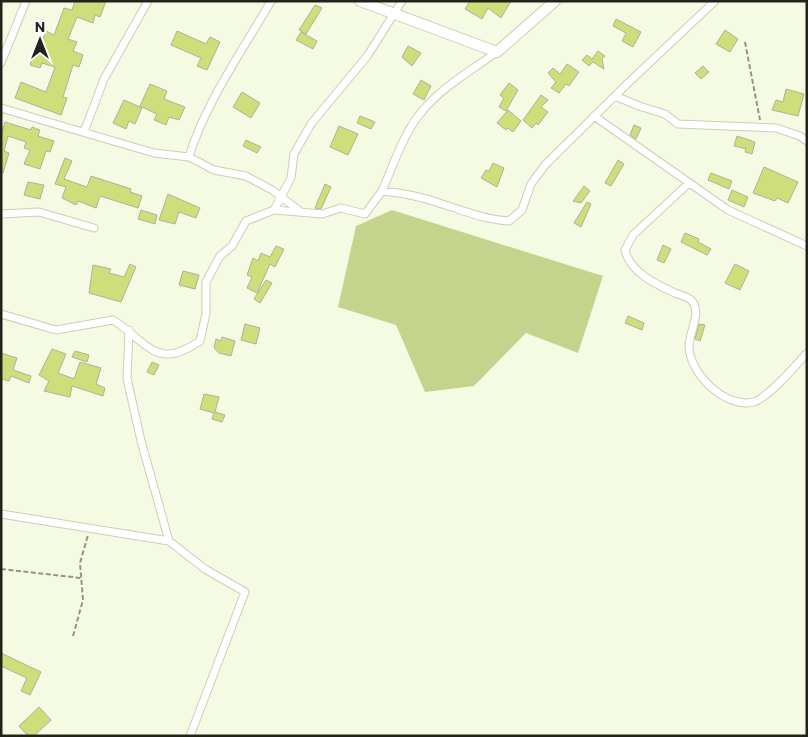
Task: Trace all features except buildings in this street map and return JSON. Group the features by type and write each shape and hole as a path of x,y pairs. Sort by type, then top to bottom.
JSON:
{"street":[{"path":"1,63 26,1"},
{"path":"84,132 104,79 148,1"},
{"path":"189,157 194,139 271,1"},
{"path":"360,1 497,52"},
{"path":"274,210 291,178 294,154 311,124 368,55 402,1"},
{"path":"1,314 56,330 113,320 129,330 148,348 165,355 182,353 200,341 206,312 206,282 220,256 232,246 246,220 274,210 322,214 341,208 365,214 382,191 399,152 419,115 450,84 497,52 555,1"},
{"path":"382,191 440,203 490,220 509,221 522,210 530,184 545,166 594,116 715,1"},
{"path":"615,96 664,114 678,124 776,128 807,141"},
{"path":"1,108 154,153 189,157 214,170 246,176 272,190 302,212"},
{"path":"594,116 728,210 807,246"},
{"path":"689,183 638,230 625,250 627,259 637,271 658,285 691,300 695,307 689,346 693,364 703,379 713,390 740,402 755,402 781,382 807,353"},
{"path":"1,214 38,212 94,228"},
{"path":"129,330 127,378 140,441 169,541"},
{"path":"1,514 169,541 205,569 246,592 190,736"}],"path":[{"path":"745,42 760,110 760,127"},
{"path":"74,636 83,600 80,563 90,528"},
{"path":"1,569 81,578"}],"green space":[{"path":"392,210 603,276 578,353 526,333 474,386 425,392 396,325 338,307 356,226"}]}
